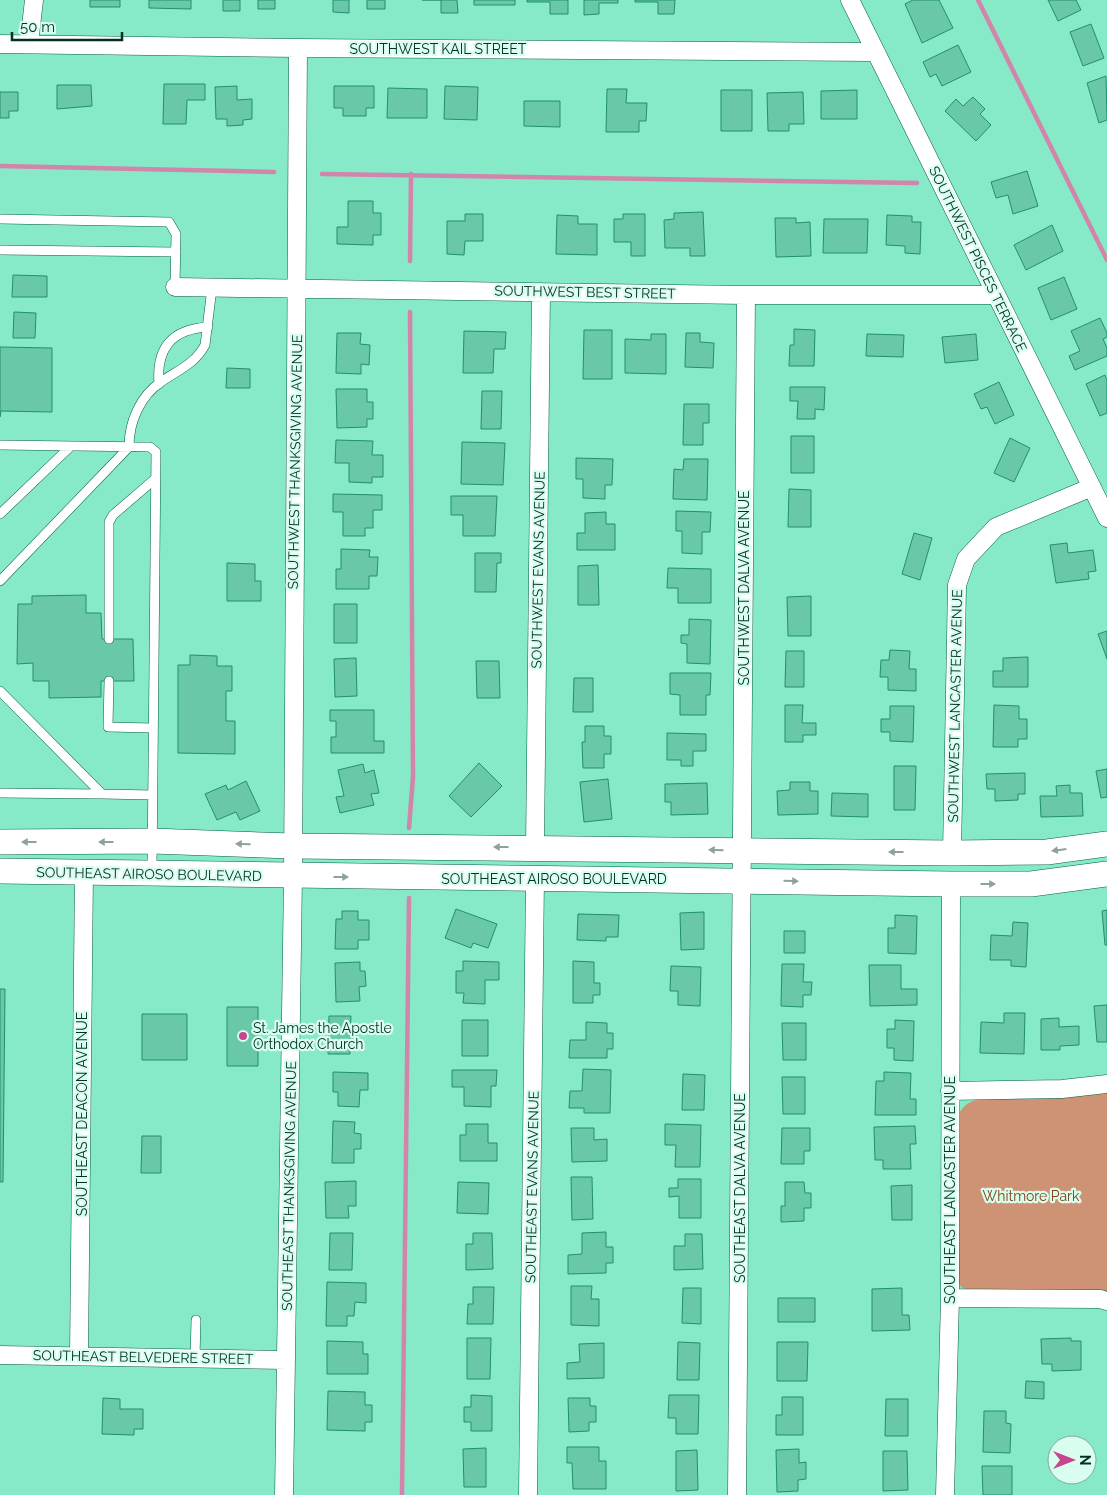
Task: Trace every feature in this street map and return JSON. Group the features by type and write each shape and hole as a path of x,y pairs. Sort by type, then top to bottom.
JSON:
{"main road":[{"path":"0,842 152,842 292,846 535,847 952,853 1047,852 1107,844"},
{"name":"SOUTHEAST AIROSO BOULEVARD","path":"0,871 293,877 742,880 951,884 1031,884 1107,874"}],"street":[{"path":"29,44 34,0"},
{"name":"SOUTHWEST PISCES TERRACE","path":"850,0 1107,518"},
{"name":"SOUTHWEST KAIL STREET","path":"0,44 876,52"},
{"name":"SOUTHWEST THANKSGIVING AVENUE","path":"293,877 298,48"},
{"name":"SOUTHWEST BEST STREET","path":"175,287 746,295 996,295"},
{"name":"SOUTHWEST EVANS AVENUE","path":"535,847 541,292"},
{"name":"SOUTHWEST DALVA AVENUE","path":"742,880 746,295"},
{"name":"SOUTHWEST LANCASTER AVENUE","path":"952,853 957,585 966,559 996,528 1092,487"},
{"name":"SOUTHEAST DEACON AVENUE","path":"79,1355 84,872"},
{"name":"SOUTHEAST THANKSGIVING AVENUE","path":"284,1495 293,877"},
{"name":"SOUTHEAST EVANS AVENUE","path":"528,1495 535,878"},
{"name":"SOUTHEAST DALVA AVENUE","path":"737,1495 742,880"},
{"name":"SOUTHEAST LANCASTER AVENUE","path":"945,1495 950,1298 951,884"},
{"path":"950,1092 1062,1089 1107,1084"},
{"path":"950,1298 1100,1299 1107,1301"},
{"name":"SOUTHEAST BELVEDERE STREET","path":"0,1355 286,1360"}],"lane":[{"path":"0,219 169,222 176,234 175,287"},
{"path":"0,250 176,252"},
{"path":"0,580 129,446 129,433 135,414 159,384 180,372 201,353 205,345 212,288"},
{"path":"159,384 159,362 169,342 180,333 193,328 208,327"},
{"path":"0,445 129,446 150,447 156,452 152,874"},
{"path":"0,514 71,446"},
{"path":"109,639 109,522 112,515 156,478"},
{"path":"109,681 108,727 153,728"},
{"path":"0,692 102,794"},
{"path":"0,793 153,795"},
{"path":"195,1358 196,1320"}],"green space":[{"name":"Whitmore Park","path":"1107,1090 1107,1294 970,1291 961,1287 955,1274 956,1117 970,1102 984,1099"}],"building":[{"path":"90,0 120,0 120,7 90,7"},
{"path":"149,0 191,0 191,9 149,8"},
{"path":"223,0 240,0 240,11 223,11"},
{"path":"258,0 275,0 275,9 258,9"},
{"path":"333,0 349,0 349,13 333,12"},
{"path":"367,0 385,0 385,9 367,9"},
{"path":"441,0 457,0 458,13 441,13"},
{"path":"474,0 515,0 515,5 474,5"},
{"path":"527,0 568,0 568,14 550,14 550,2 527,2"},
{"path":"584,0 618,0 618,3 599,3 599,14 584,15"},
{"path":"635,0 675,0 674,14 658,14 658,2 635,2"},
{"path":"913,0 939,0 953,28 922,43 905,4"},
{"path":"1048,0 1076,0 1081,10 1058,21"},
{"path":"1091,24 1104,58 1083,66 1070,32"},
{"path":"958,45 971,72 942,86 936,74 930,77 923,62"},
{"path":"1106,76 1107,120 1099,123 1087,83"},
{"path":"164,84 205,84 205,100 187,100 186,124 163,124"},
{"path":"57,85 91,85 92,106 57,109"},
{"path":"237,86 237,100 252,99 252,119 243,120 243,125 227,126 227,119 216,119 215,87"},
{"path":"334,86 374,86 374,108 366,108 366,116 343,116 343,108 334,108"},
{"path":"445,86 478,87 477,120 444,119"},
{"path":"388,88 427,89 427,118 387,118"},
{"path":"607,89 627,89 626,103 647,103 646,121 639,121 639,132 606,132"},
{"path":"721,90 752,90 752,131 721,131"},
{"path":"857,90 857,119 821,119 821,91"},
{"path":"0,92 18,92 18,111 9,111 9,118 0,118"},
{"path":"803,92 804,124 789,124 789,131 768,131 767,93"},
{"path":"973,97 985,109 980,114 991,125 976,141 945,111 956,99 963,106"},
{"path":"524,101 560,101 560,127 524,126"},
{"path":"1027,171 1038,206 1013,214 1008,195 996,198 991,182"},
{"path":"348,201 373,201 373,213 381,213 381,235 373,235 373,245 337,244 337,227 348,227"},
{"path":"703,212 705,256 690,256 690,248 665,248 664,220 674,219 674,213"},
{"path":"465,214 483,214 483,241 465,241 464,255 447,254 447,221 465,221"},
{"path":"623,214 645,214 645,256 631,256 631,242 614,242 614,219 623,219"},
{"path":"557,215 578,216 578,224 597,224 597,255 556,254"},
{"path":"887,215 912,216 912,222 921,222 920,254 905,253 905,246 886,245"},
{"path":"775,218 796,218 796,223 810,222 811,256 776,257"},
{"path":"824,219 868,219 867,253 823,253"},
{"path":"1052,225 1063,251 1026,270 1014,245"},
{"path":"13,275 47,276 47,297 12,297"},
{"path":"1064,277 1077,309 1051,320 1038,288"},
{"path":"14,312 36,313 35,338 13,338"},
{"path":"1100,318 1107,333 1107,337 1103,339 1107,348 1107,356 1075,370 1069,356 1080,351 1071,331"},
{"path":"794,329 815,330 814,366 789,366 790,345 794,345"},
{"path":"584,330 612,330 612,379 583,379"},
{"path":"464,331 506,332 505,349 494,349 493,373 463,373"},
{"path":"337,333 361,333 360,344 370,345 369,365 361,364 361,374 336,373"},
{"path":"686,333 700,333 700,342 714,343 713,368 685,367"},
{"path":"651,334 666,334 666,374 625,373 625,339 651,340"},
{"path":"867,334 904,335 903,357 866,356"},
{"path":"976,334 978,360 945,363 942,337"},
{"path":"0,347 52,348 52,412 1,411 0,417"},
{"path":"227,368 250,369 250,388 226,388"},
{"path":"1105,375 1107,380 1107,413 1100,416 1086,384"},
{"path":"999,382 1014,415 995,424 987,407 981,409 974,394"},
{"path":"790,387 825,387 824,410 815,409 815,419 797,419 798,401 790,401"},
{"path":"336,389 367,389 367,402 373,402 373,419 367,419 367,427 337,428"},
{"path":"482,391 502,391 501,429 481,429"},
{"path":"684,404 709,404 709,423 703,423 703,445 683,445"},
{"path":"791,436 814,436 814,473 791,473"},
{"path":"1010,438 1030,448 1014,482 994,473"},
{"path":"336,440 373,441 372,455 383,455 383,477 372,477 372,483 349,482 349,463 335,463"},
{"path":"462,442 505,443 503,485 461,484"},
{"path":"576,458 613,459 612,485 605,485 605,499 583,498 583,479 576,479"},
{"path":"684,459 708,459 707,500 673,499 674,469 683,470"},
{"path":"789,489 811,490 811,527 788,527"},
{"path":"333,494 382,495 382,510 373,510 373,528 365,528 365,536 343,536 343,512 333,512"},
{"path":"451,496 497,496 495,536 463,536 463,515 451,515"},
{"path":"676,511 711,512 710,532 702,532 702,554 682,553 682,531 676,531"},
{"path":"606,512 606,524 615,524 615,550 577,550 577,533 585,533 585,513"},
{"path":"914,533 932,538 920,580 902,574"},
{"path":"1067,543 1068,553 1093,550 1096,571 1088,572 1089,579 1056,583 1050,545"},
{"path":"341,549 370,550 369,557 378,557 377,576 369,576 369,589 336,589 336,569 341,569"},
{"path":"475,553 501,553 501,563 497,563 496,592 475,592"},
{"path":"227,563 255,564 255,581 261,581 261,601 227,601"},
{"path":"598,565 599,605 578,605 578,566"},
{"path":"668,568 711,569 711,603 678,603 678,588 667,588"},
{"path":"86,595 86,613 101,613 102,639 133,639 134,681 101,681 101,697 49,698 49,681 33,681 33,663 17,664 18,604 32,604 32,596"},
{"path":"811,596 811,636 788,636 787,597"},
{"path":"334,604 357,604 357,643 334,643"},
{"path":"689,619 711,620 710,664 687,663 687,644 681,643 681,635 689,635"},
{"path":"1107,631 1107,659 1098,634"},
{"path":"890,650 910,651 909,669 916,669 916,691 888,690 888,677 880,677 881,660 889,660"},
{"path":"786,651 804,651 804,687 785,687"},
{"path":"190,655 217,656 217,666 232,666 232,691 226,691 226,721 235,721 235,754 178,753 178,665 190,665"},
{"path":"1028,657 1028,687 993,687 993,671 1003,671 1003,658"},
{"path":"356,658 357,696 335,697 334,659"},
{"path":"476,661 499,661 500,698 477,698"},
{"path":"670,673 711,673 710,695 706,695 706,715 680,715 680,695 670,694"},
{"path":"574,678 593,678 593,712 573,712"},
{"path":"785,705 803,705 802,723 816,723 816,735 803,735 803,742 785,742"},
{"path":"994,705 1019,706 1019,719 1027,719 1027,739 1018,739 1018,747 993,747"},
{"path":"890,706 914,706 913,742 890,741 890,732 881,732 881,719 890,719"},
{"path":"330,710 374,710 374,741 384,741 384,753 331,753 331,737 336,737 336,721 330,721"},
{"path":"585,726 604,726 604,736 611,736 611,754 604,754 604,768 583,768 582,742 585,742"},
{"path":"667,733 706,734 706,751 693,751 693,766 681,766 681,760 667,760"},
{"path":"479,763 502,786 471,817 449,796"},
{"path":"363,764 365,773 374,770 379,793 371,794 374,805 340,813 336,797 344,796 338,770"},
{"path":"894,766 916,766 915,810 894,810"},
{"path":"1107,769 1107,797 1101,798 1096,771"},
{"path":"1025,773 1025,794 1018,794 1018,800 995,801 995,789 987,789 986,774"},
{"path":"608,779 612,819 584,822 580,782"},
{"path":"246,781 260,811 240,820 236,812 217,820 205,794 226,785 228,790"},
{"path":"790,782 810,782 810,791 818,791 818,814 778,815 777,791 790,790"},
{"path":"707,783 708,814 671,815 671,802 665,802 665,784"},
{"path":"1070,785 1070,793 1082,793 1083,816 1041,817 1040,796 1057,796 1056,786"},
{"path":"832,793 868,794 868,817 831,816"},
{"path":"456,909 497,924 488,948 473,943 471,948 445,938"},
{"path":"1107,910 1107,945 1105,945 1102,911"},
{"path":"342,911 358,911 358,920 369,920 369,940 358,940 358,949 335,949 336,919 342,919"},
{"path":"704,912 704,949 681,950 680,913"},
{"path":"578,914 619,915 618,937 606,937 606,941 577,940"},
{"path":"895,915 917,916 916,954 888,953 888,928 895,928"},
{"path":"1013,922 1028,923 1026,967 1011,966 1011,960 990,960 991,935 1012,936"},
{"path":"784,931 805,931 805,953 784,953"},
{"path":"463,961 499,962 499,980 485,980 485,1004 463,1003 464,993 456,993 456,971 463,971"},
{"path":"573,961 594,962 594,983 600,983 600,995 593,995 593,1003 573,1003"},
{"path":"360,962 360,971 365,971 366,986 359,987 360,1001 336,1002 335,963"},
{"path":"782,964 804,964 803,982 812,982 811,995 803,995 803,1007 781,1006"},
{"path":"869,965 901,965 901,989 917,989 917,1005 870,1006"},
{"path":"671,966 701,967 700,1006 678,1005 678,991 670,991"},
{"path":"0,989 5,989 3,1182 0,1182"},
{"path":"1107,1005 1107,1042 1097,1042 1094,1006"},
{"name":"St. James the Apostle Orthodox Church","path":"227,1007 258,1007 258,1066 227,1066"},
{"path":"1004,1013 1025,1013 1024,1054 980,1053 981,1022 1004,1023"},
{"path":"142,1014 187,1014 187,1060 142,1060"},
{"path":"329,1016 351,1016 350,1034 357,1035 357,1045 350,1045 350,1054 328,1054"},
{"path":"1059,1018 1059,1027 1079,1026 1079,1045 1060,1046 1060,1050 1041,1050 1041,1019"},
{"path":"462,1020 488,1020 488,1056 462,1056"},
{"path":"895,1020 914,1021 913,1061 894,1060 894,1048 887,1048 887,1029 895,1029"},
{"path":"586,1022 607,1023 607,1033 613,1033 613,1049 607,1049 607,1058 569,1058 570,1040 586,1040"},
{"path":"782,1023 806,1023 806,1060 783,1060"},
{"path":"583,1069 611,1070 610,1113 584,1113 584,1108 569,1108 570,1091 582,1091"},
{"path":"452,1070 497,1070 496,1086 491,1086 491,1107 464,1106 464,1087 452,1087"},
{"path":"333,1072 368,1073 368,1090 360,1090 359,1107 338,1106 338,1092 333,1092"},
{"path":"884,1072 911,1073 910,1099 916,1099 916,1115 875,1115 876,1081 884,1081"},
{"path":"683,1074 705,1075 704,1110 682,1110"},
{"path":"782,1077 805,1077 805,1114 783,1114"},
{"path":"333,1121 355,1122 354,1133 361,1134 361,1149 354,1149 354,1163 332,1163"},
{"path":"466,1124 488,1124 488,1143 497,1143 497,1161 460,1161 460,1135 466,1135"},
{"path":"665,1124 701,1125 700,1167 675,1167 676,1145 665,1145"},
{"path":"915,1126 916,1144 910,1144 911,1169 883,1169 883,1160 875,1160 874,1127"},
{"path":"571,1128 594,1128 594,1140 607,1139 607,1161 572,1162"},
{"path":"782,1128 810,1128 810,1151 804,1151 804,1164 781,1164"},
{"path":"142,1136 161,1136 161,1173 141,1173"},
{"path":"571,1177 592,1177 593,1219 572,1220"},
{"path":"678,1179 701,1179 701,1218 679,1218 679,1196 669,1197 669,1188 678,1188"},
{"path":"356,1181 356,1206 348,1206 349,1218 326,1218 325,1182"},
{"path":"458,1182 489,1183 488,1214 457,1213"},
{"path":"785,1182 804,1182 805,1193 811,1193 811,1208 804,1208 804,1221 781,1222 781,1206 785,1206"},
{"path":"912,1185 912,1220 892,1220 891,1186"},
{"path":"606,1232 606,1247 613,1247 613,1263 606,1263 606,1273 568,1274 568,1255 582,1254 582,1233"},
{"path":"330,1233 353,1233 352,1270 329,1270"},
{"path":"473,1233 492,1233 493,1269 466,1270 466,1244 473,1244"},
{"path":"685,1234 702,1234 703,1269 674,1270 674,1246 685,1246"},
{"path":"327,1282 366,1283 366,1303 355,1302 354,1316 347,1316 347,1326 326,1326"},
{"path":"571,1286 592,1286 591,1299 599,1299 599,1326 571,1325"},
{"path":"473,1287 494,1287 493,1324 467,1324 468,1304 473,1304"},
{"path":"683,1288 701,1288 701,1324 682,1323"},
{"path":"902,1288 902,1315 909,1315 910,1330 872,1331 872,1289"},
{"path":"778,1298 815,1298 815,1322 778,1322"},
{"path":"467,1338 491,1338 490,1379 467,1379"},
{"path":"1071,1338 1071,1341 1081,1341 1081,1370 1052,1371 1052,1364 1042,1364 1041,1339"},
{"path":"327,1341 363,1342 363,1354 368,1354 368,1374 327,1374"},
{"path":"678,1342 700,1343 699,1380 677,1380"},
{"path":"777,1342 808,1342 807,1381 777,1381"},
{"path":"604,1343 604,1378 567,1379 567,1363 580,1362 579,1344"},
{"path":"1026,1381 1044,1382 1044,1399 1025,1398"},
{"path":"328,1391 365,1392 365,1405 372,1405 372,1422 365,1422 365,1431 327,1430"},
{"path":"471,1395 492,1396 492,1431 471,1431 471,1422 464,1422 464,1407 471,1407"},
{"path":"669,1395 699,1395 698,1434 676,1434 676,1418 668,1418"},
{"path":"782,1397 803,1397 803,1435 776,1435 776,1415 782,1415"},
{"path":"103,1398 120,1399 120,1409 143,1409 143,1429 134,1429 134,1435 102,1434"},
{"path":"568,1398 590,1398 590,1406 596,1406 596,1422 589,1422 589,1431 569,1432"},
{"path":"886,1399 908,1399 908,1436 885,1436"},
{"path":"984,1411 1006,1411 1006,1423 1011,1424 1010,1453 983,1452"},
{"path":"567,1447 599,1447 599,1461 606,1461 606,1489 573,1489 572,1463 567,1463"},
{"path":"486,1448 486,1487 464,1487 463,1449"},
{"path":"799,1449 799,1463 806,1462 806,1479 798,1480 798,1491 777,1492 776,1450"},
{"path":"697,1450 698,1490 676,1491 676,1451"},
{"path":"883,1451 907,1451 908,1490 883,1491"},
{"path":"982,1466 1012,1466 1012,1495 983,1495"}],"waterway":[{"path":"978,0 1107,260"},
{"path":"0,166 274,172"},
{"path":"322,174 917,183"},
{"path":"410,261 411,174"},
{"path":"409,828 413,777 410,312"},
{"path":"402,1495 409,898"}],"place":[{"name":"St. James the Apostle Orthodox Church","path":"243,1036"}]}
